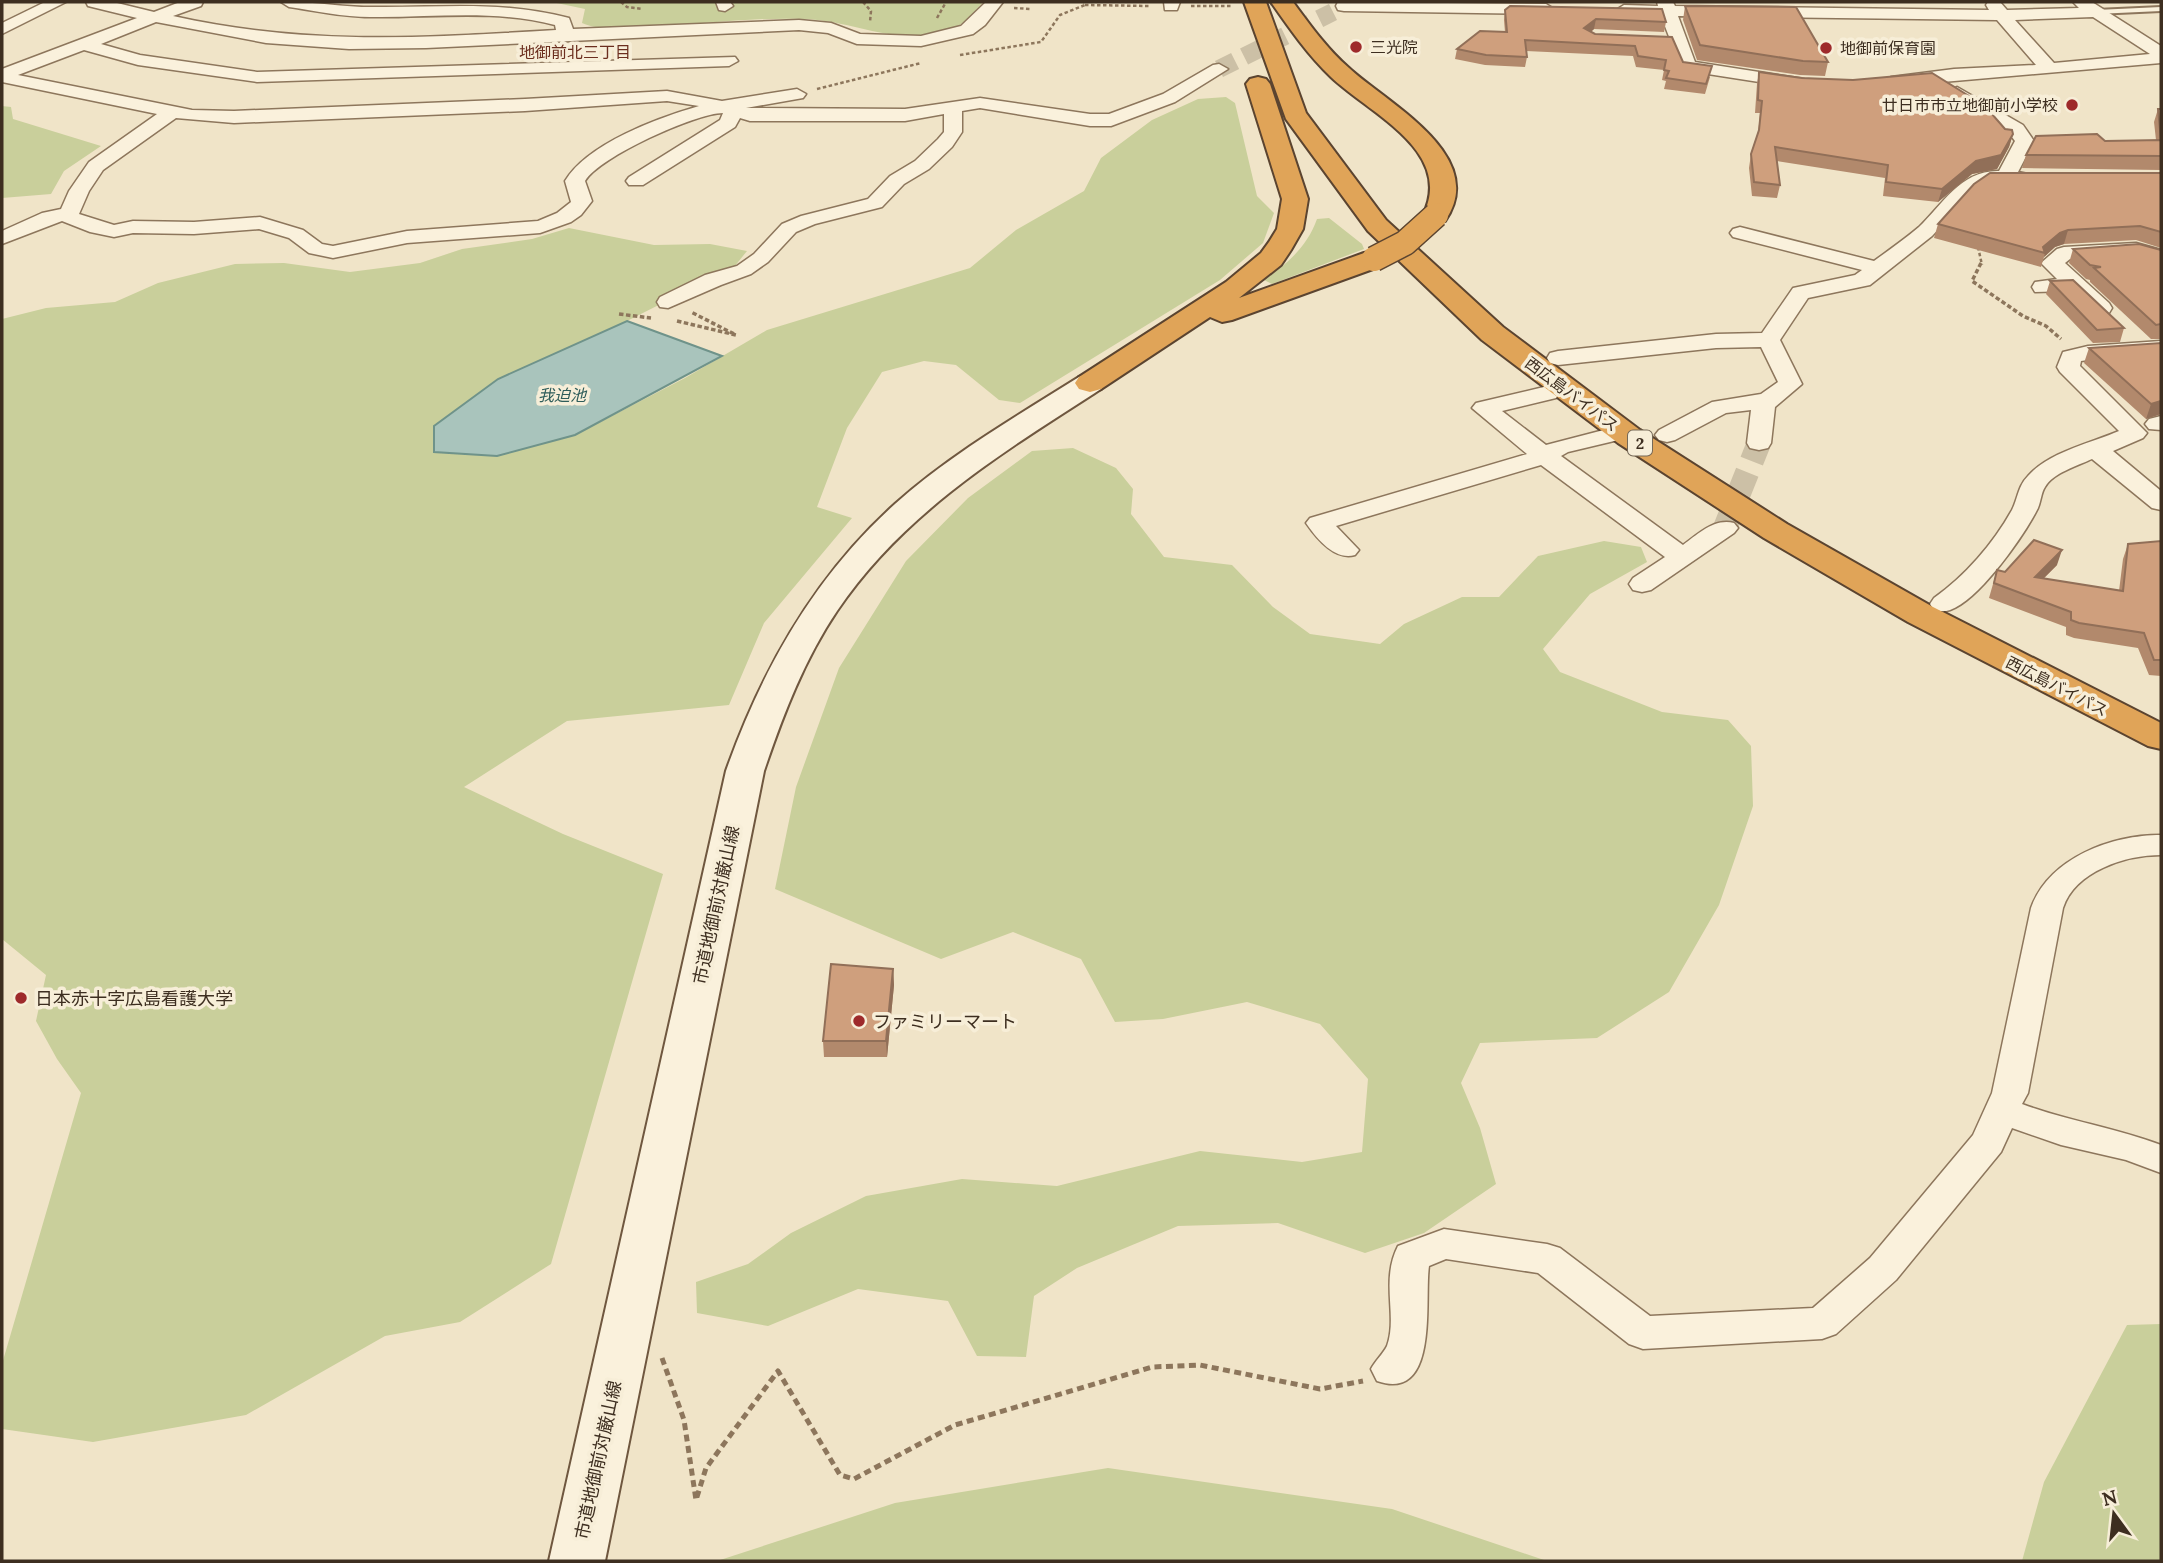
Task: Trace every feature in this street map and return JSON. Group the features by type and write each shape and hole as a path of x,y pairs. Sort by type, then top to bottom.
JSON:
{"highway":[{"path":"1090,383 1134,356 1230,310 1374,259 1405,243 1441,195 1426,146 1349,82 1314,47 1279,2"},
{"name":"西広島バイパス","path":"1279,2 1291,55 1307,89 1331,132 1369,184 1459,276 1558,358 1667,435 1833,542 1943,604 2097,684 2161,713"},
{"path":"1090,383 1255,274 1282,244 1290,229 1294,201 1254,69 1247,29 1247,3"},
{"name":"西広島バイパス","path":"1247,3 1286,95 1319,151 1356,199 1403,251 1470,313 1543,373 1623,432 1718,495 1834,566 1969,641 2161,738"}],"street":[{"path":"2,29 58,2"},
{"path":"94,2 153,18 321,43 461,42 799,25 831,28 857,38 886,42 921,41 967,30 979,21 995,2"},
{"path":"2,76 194,2"},
{"path":"289,2 379,12 462,8 523,12 563,22 565,35 546,85"},
{"path":"1667,6 1670,39 1685,63 1694,68 1813,85"},
{"path":"1603,10 1667,6 2089,7 2161,53"},
{"path":"1342,7 1563,9"},
{"path":"1996,8 2032,52 2049,68"},
{"path":"319,113 379,12"},
{"path":"645,179 728,123 731,47 697,29"},
{"path":"83,44 138,60 239,76 342,74 546,85 667,96 729,110 785,116 878,117 980,103 1090,120 1111,120 1169,98 1219,69"},
{"path":"1876,83 2161,58"},
{"path":"2,76 192,116 234,117 319,113 729,61"},
{"path":"1932,77 2016,129 2025,141 2005,177"},
{"path":"69,214 70,218 114,231 133,227 194,228 260,223 296,234 316,249 332,252 407,237 533,228 560,220 578,208 582,201 575,182 578,175 598,158 683,117 729,110 797,94"},
{"path":"667,311 713,280 744,270 761,258 789,228 808,220 876,203 897,180 931,158 953,132 953,113 947,107"},
{"path":"69,214 79,191 96,166 173,112"},
{"path":"1769,340 1784,313 1801,293 1862,280 1925,232 1962,192 1979,180 2005,177 2041,178"},
{"path":"2,238 49,217 69,214"},
{"path":"1740,233 1878,268"},
{"path":"2153,348 2122,327 2052,263 2064,253 2136,249 2161,257"},
{"path":"2043,287 2075,284"},
{"path":"1558,358 1703,342 1769,340"},
{"path":"1667,435 1720,407 1765,401 1790,384 1769,340"},
{"path":"1943,604 1956,596 1986,563 2025,508 2036,481 2079,456 2135,433 2068,367 2071,357 2088,353 2153,348"},
{"name":"市道地御前対厳山線","path":"577,1561 745,771 759,727 784,668 816,615 853,567 895,522 942,482 1090,383"},
{"path":"1548,393 1484,408 1681,556"},
{"path":"1759,443 1760,415 1765,401"},
{"path":"1346,551 1319,523 1545,456 1560,447 1623,432"},
{"path":"2098,450 2161,503"},
{"path":"1642,584 1725,528"},
{"path":"1391,1370 1402,1361 1409,1337 1406,1288 1411,1257 1444,1244 1547,1259 1643,1333 1822,1323 1883,1269 1988,1142 2010,1093 2052,895 2065,879 2084,867 2130,848 2161,845"},
{"path":"2002,1111 2061,1132 2131,1148 2161,1159"}],"lane":[{"path":"2089,7 2161,9"}],"path":[{"path":"1085,5 1247,3"},
{"path":"1979,243 1977,253 1983,265 1972,281 2024,316 2046,326 2063,344"},
{"path":"667,311 736,335 690,323 667,311"},
{"path":"619,314 655,318"},
{"path":"660,1354 684,1420 696,1500 706,1468 778,1371 840,1475 854,1479 955,1426 1152,1367 1200,1365 1321,1389 1357,1384 1391,1370"}],"green space":[{"path":"552,2 983,2 968,18 951,30 918,36 805,19 607,28 582,23 585,9"},
{"path":"1226,97 1235,103 1257,196 1274,213 1263,243 1220,280 1020,403 999,400 956,365 924,361 882,372 847,428 817,507 852,518 764,623 729,705 567,721 464,787 563,834 663,874 551,1264 460,1322 385,1336 246,1415 93,1442 2,1429 2,1364 81,1093 57,1059 36,1021 46,975 2,939 2,319 46,308 115,302 158,283 235,264 284,263 350,272 420,263 462,249 532,239 569,228 654,245 710,244 747,251 734,267 627,321 498,379 497,456 575,435 685,378 767,330 970,268 1016,230 1084,191 1101,158 1152,120 1198,99"},
{"path":"2,106 11,107 13,119 101,146 64,171 51,194 2,198"},
{"path":"1329,218 1362,244 1364,249 1272,284 1264,280 1296,254 1317,219"},
{"path":"1073,448 1116,468 1133,489 1131,514 1164,557 1232,565 1273,607 1310,634 1380,644 1404,624 1462,597 1499,597 1538,556 1604,541 1641,547 1647,562 1590,594 1543,649 1560,672 1662,712 1728,720 1751,746 1753,806 1719,905 1669,992 1597,1038 1480,1043 1461,1083 1480,1128 1496,1184 1424,1233 1365,1253 1278,1223 1178,1226 1077,1268 1034,1296 1026,1357 977,1356 948,1301 858,1289 768,1326 697,1313 696,1282 748,1264 791,1233 866,1196 962,1179 1057,1186 1200,1151 1302,1162 1362,1152 1368,1079 1320,1024 1247,1002 1163,1019 1115,1022 1081,959 1013,932 941,959 775,889 796,787 839,668 906,561 968,498 1032,451"},
{"path":"2161,1324 2161,1561 2022,1561 2044,1482 2127,1325"},
{"path":"1108,1468 1392,1509 1547,1561 717,1561 895,1503"}],"water":[{"name":"我迫池","path":"627,321 722,356 575,435 497,456 434,452 434,426 498,379"}],"building":[{"path":"1510,6 1662,9 1666,22 1596,19 1584,28 1595,34 1672,37 1683,62 1712,66 1706,84 1666,78 1669,71 1664,70 1666,60 1638,56 1635,46 1525,40 1527,57 1486,55 1457,49 1480,31 1507,32 1505,10"},
{"path":"1685,6 1796,7 1828,62 1803,61 1700,45"},
{"path":"1759,72 1802,78 1853,80 1932,73 1985,106 2005,129 2012,130 2013,134 2001,155 1976,161 1942,189 1886,182 1888,165 1775,147 1780,185 1754,182 1751,154 1759,130 1762,101 1758,100"},
{"path":"2158,109 2161,109 2161,140"},
{"path":"2097,134 2105,141 2161,140 2161,156 2026,155 2036,136"},
{"path":"1990,173 2161,173 2161,232 2140,226 2068,230 2043,247 2045,253 1938,224 1974,184"},
{"path":"2139,244 2161,250 2161,324 2156,325 2094,268 2101,267 2090,265 2073,249"},
{"path":"2073,280 2124,328 2097,330 2050,281"},
{"path":"2161,343 2161,401 2151,404 2089,348"},
{"path":"2034,540 2062,550 2035,577 2123,591 2128,544 2161,541 2161,660 2154,660 2144,633 2079,623 2071,620 2071,612 1994,583 1997,570 2005,572"},
{"name":"ファミリーマート","path":"831,964 893,969 886,1041 823,1041"}],"tunnel":[{"path":"1219,69 1333,12"},
{"path":"1725,528 1759,443"}],"place":[{"name":"三光院","path":"1356,47"},
{"name":"地御前保育園","path":"1826,48"},
{"name":"廿日市市立地御前小学校","path":"2072,105"},
{"name":"日本赤十字広島看護大学","path":"21,998"},
{"name":"ファミリーマート","path":"859,1021"}],"district":[{"name":"地御前北三丁目","path":"575,52"}]}
